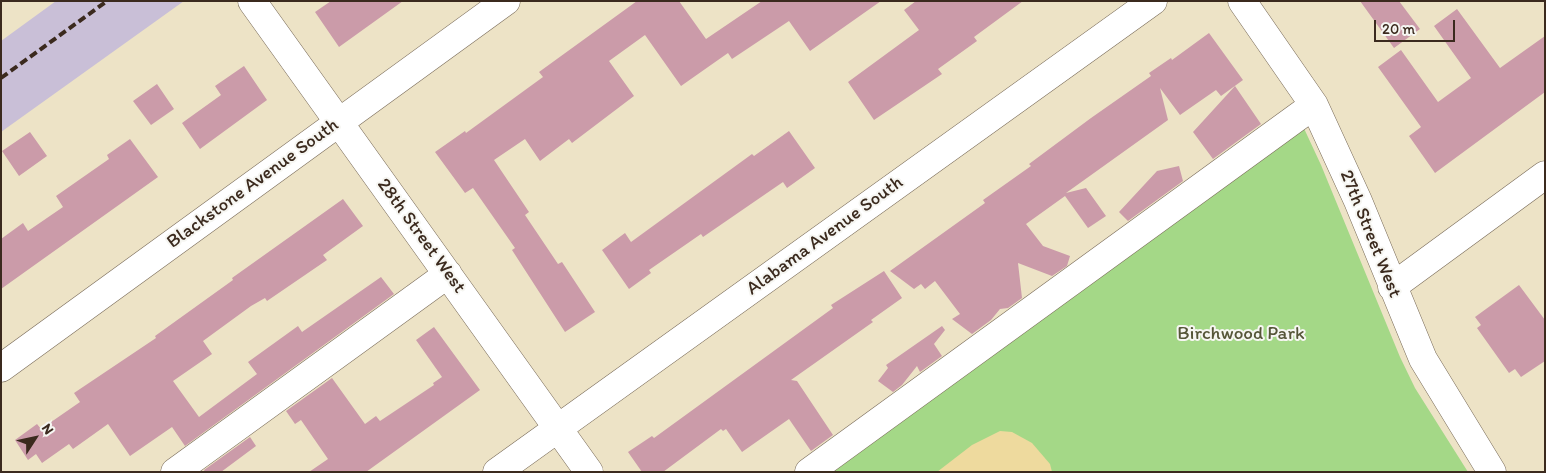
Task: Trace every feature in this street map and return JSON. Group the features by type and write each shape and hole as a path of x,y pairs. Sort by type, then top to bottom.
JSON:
{"street":[{"name":"28th Street West","path":"252,1 589,472"},
{"name":"Blackstone Avenue South","path":"1,368 338,121 506,1"},
{"name":"Alabama Avenue South","path":"497,472 1153,1"},
{"name":"27th Street West","path":"1242,1 1314,105 1358,201 1423,359 1492,472"},
{"path":"810,472 1314,105"},
{"path":"1392,287 1545,175"},
{"path":"175,472 448,274"}],"shaded area":[{"path":"56,1 184,1 1,132 1,41"}],"green space":[{"name":"Birchwood Park","path":"1301,122 1321,165 1400,357 1415,388 1468,472 820,472"}],"sand":[{"path":"1000,431 1012,432 1032,443 1050,464 1052,472 937,472 972,445"}],"building":[{"path":"331,1 403,1 339,47 315,12"},
{"path":"637,1 679,1 706,39 762,1 881,1 810,51 789,21 732,59 728,53 681,86 645,35 609,61 634,96 572,143 569,139 540,161 525,139 494,160 529,212 525,215 558,264 562,262 595,312 565,332 512,250 515,248 473,188 465,193 435,152 465,131 466,133 543,77 539,72"},
{"path":"916,1 1023,1 974,37 977,41 938,69 942,74 874,120 848,82 919,30 904,10"},
{"path":"1360,1 1399,1 1420,29 1394,48"},
{"path":"1457,9 1500,68 1545,36 1545,92 1435,173 1409,136 1421,127 1378,67 1401,50 1438,102 1471,78 1434,26"},
{"path":"1209,33 1243,80 1221,96 1216,90 1180,115 1160,88 1168,120 1066,193 1086,188 1106,216 1088,228 1065,196 1026,224 1043,246 1070,256 1067,266 1052,276 1018,263 1022,298 1008,308 1000,309 991,320 972,334 952,319 960,314 935,281 925,289 921,284 914,289 890,271 985,203 983,200 1031,166 1029,164 1151,76 1149,73 1171,58 1172,60"},
{"path":"244,66 267,100 200,149 182,123 221,95 215,86"},
{"path":"157,84 174,109 151,125 133,101"},
{"path":"1235,86 1261,124 1213,159 1193,132"},
{"path":"789,131 815,168 787,188 783,182 703,237 701,234 649,270 651,273 629,289 602,250 625,233 631,242 752,154 754,156"},
{"path":"30,132 47,156 19,176 2,151"},
{"path":"130,139 158,177 1,289 1,239 23,223 28,231 63,207 56,196 109,159 107,155"},
{"path":"1179,166 1183,181 1128,221 1119,212 1157,171"},
{"path":"343,199 363,226 323,255 327,260 267,301 265,298 251,306 203,341 212,354 173,381 199,417 257,374 248,362 298,326 302,332 381,277 394,294 185,446 172,427 130,456 108,424 73,449 69,444 42,463 36,454 28,460 15,440 37,424 41,429 80,402 74,393 156,338 155,336 233,280 232,278"},
{"path":"884,271 902,298 871,320 873,322 791,380 797,381 833,435 811,451 789,419 742,452 726,429 723,431 721,429 663,472 642,472 628,452 652,436 654,438 833,308 831,305"},
{"path":"1519,285 1545,320 1545,361 1521,377 1515,369 1509,373 1477,328 1481,325 1475,317"},
{"path":"942,326 945,330 934,344 942,356 920,372 917,366 902,385 893,392 878,381 888,368 886,365"},
{"path":"434,327 480,390 366,472 309,472 328,459 301,420 295,424 286,411 332,378 365,424 376,416 380,421 434,385 433,383 442,377 416,340"},
{"path":"250,437 256,446 221,472 205,472 204,470"}],"railway":[{"path":"1,78 107,1"}]}
